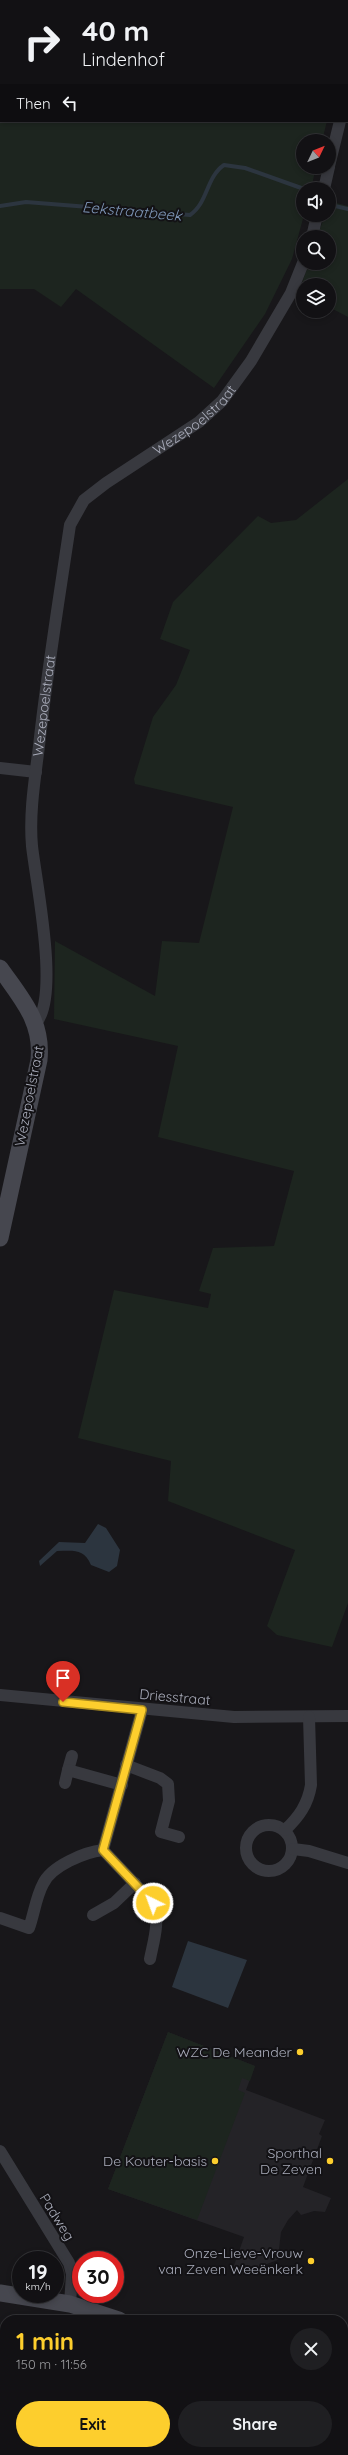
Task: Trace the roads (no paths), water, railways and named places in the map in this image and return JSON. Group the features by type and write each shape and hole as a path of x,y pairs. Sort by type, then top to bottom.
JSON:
{"street":[{"path":"336,138 340,122"},
{"name":"Wezepoelstraat","path":"0,1238 39,1060 40,1040 36,1023 44,1010 46,993 45,942 32,844 36,772 43,708 70,525 84,500 106,483 199,422 222,401 251,361 291,293 300,270"},
{"path":"0,768 36,772"},
{"path":"0,968 36,1023"},
{"name":"Driesstraat","path":"0,1696 142,1710 234,1717 348,1716"},
{"path":"103,1850 142,1710"},
{"path":"285,1830 305,1807 309,1796 311,1785 309,1717"},
{"path":"65,1783 72,1756"},
{"path":"126,1765 160,1778 168,1784 169,1801 156,1831 179,1838"},
{"path":"68,1770 122,1785"},
{"path":"273,1824 285,1830 291,1838 293,1849 284,1865 274,1871 258,1868 249,1860 245,1849 249,1836 254,1830 259,1826 273,1824"},
{"path":"293,1849 309,1851 348,1863"},
{"path":"103,1850 153,1903 157,1914 157,1927 150,1958"},
{"path":"0,1918 29,1928 42,1884 49,1875 87,1852 103,1850"},
{"path":"93,1915 114,1904 135,1883"},
{"name":"Padweg","path":"0,2151 69,2264 72,2274 70,2304"},
{"path":"0,2293 70,2304 104,2315"}],"waterway":[{"name":"Eekstraatbeek","path":"0,206 26,202 190,215 196,210 214,176 224,165 245,168 296,186"},
{"name":"Eekstraatbeek","path":"336,206 348,209"}],"place":[{"name":"WZC De Meander","path":"300,2052"},
{"name":"De Kouter-basis","path":"215,2161"},
{"name":"Sporthal De Zeven","path":"330,2161"},
{"name":"Onze-Lieve-Vrouw van Zeven Weeënkerk","path":"311,2261"}]}
